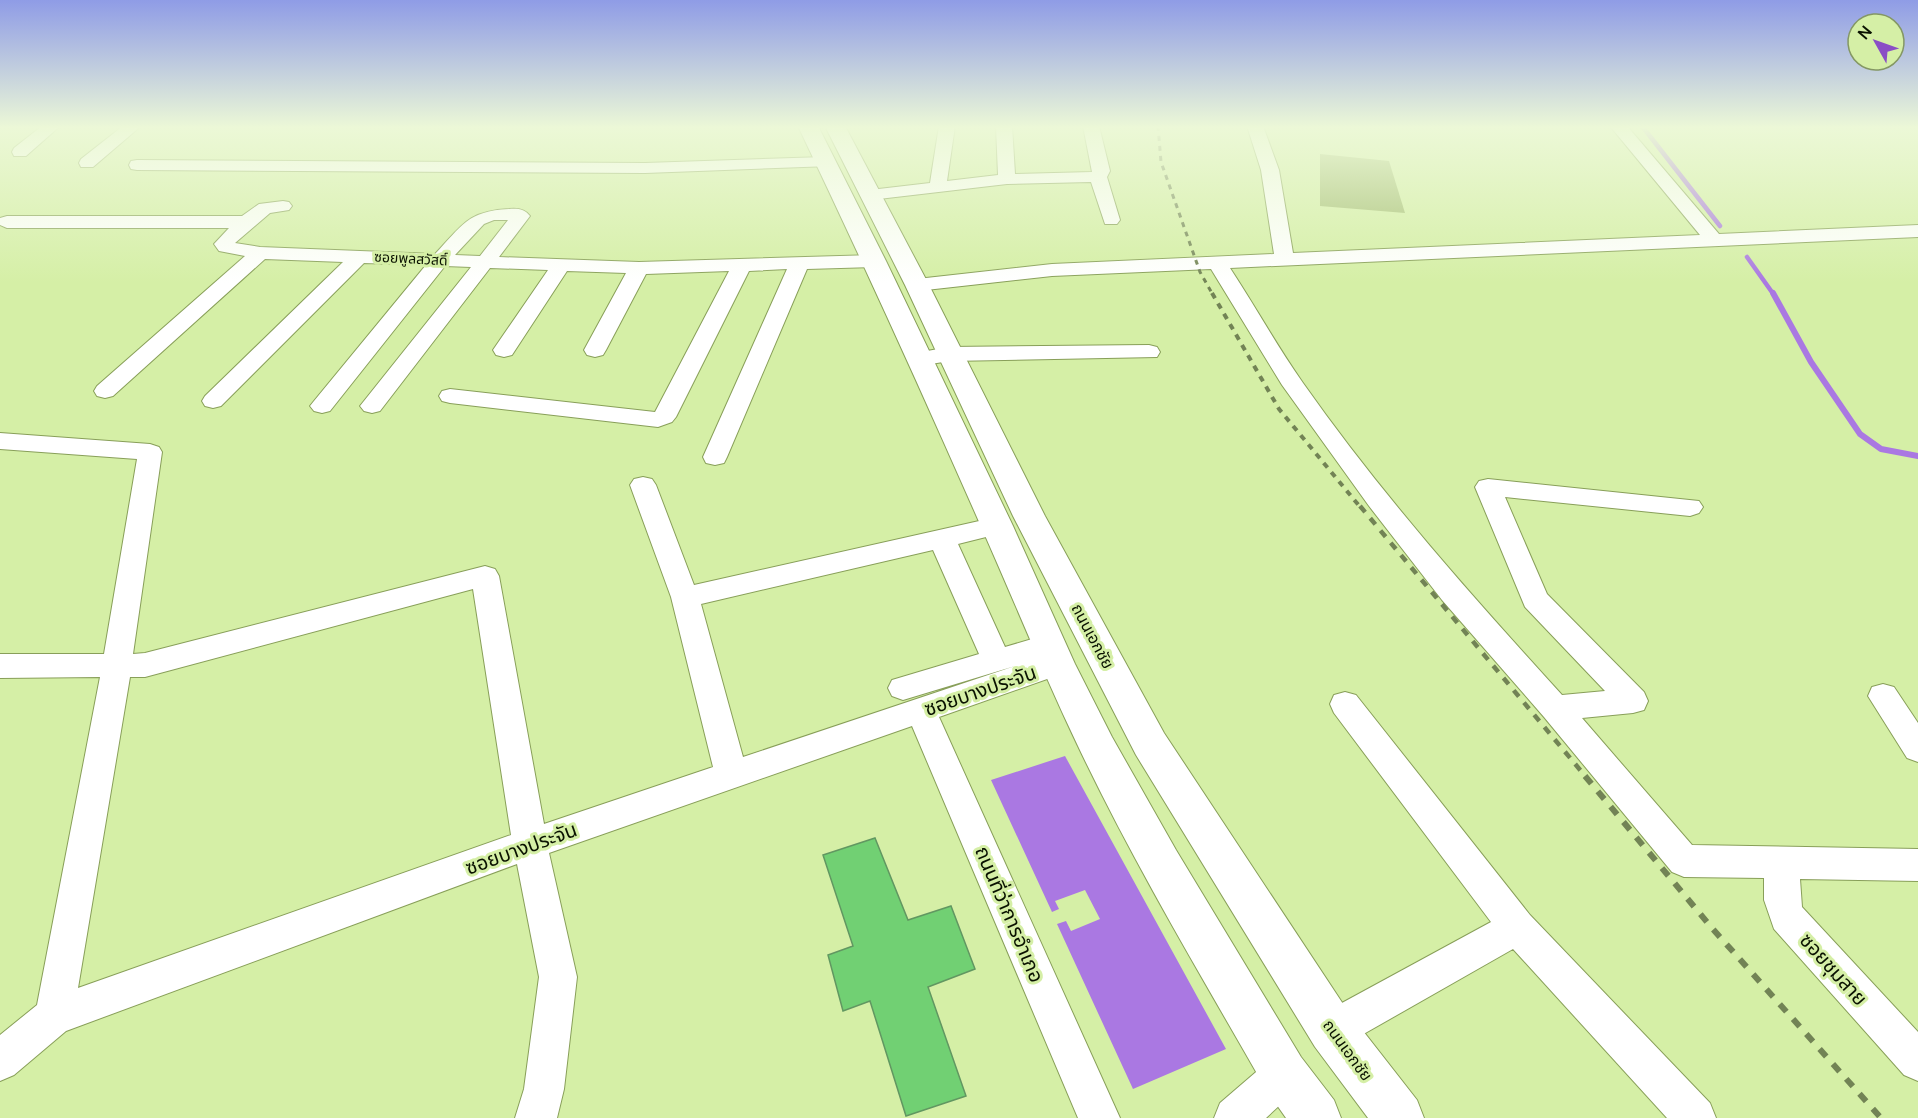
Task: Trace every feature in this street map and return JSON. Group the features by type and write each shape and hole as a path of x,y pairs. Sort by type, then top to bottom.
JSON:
{"main road":[{"name":"ถนนเอกชัย","path":"833,178 874,261 1029,516 1150,744 1332,1030 1399,1118"},
{"name":"ถนนเอกชัย","path":"861,178 917,285 934,357 997,526 1053,654 1098,748 1161,864 1284,1074 1316,1118"}],"street":[{"path":"938,186 939,178"},
{"path":"870,195 1007,179 1045,178"},
{"path":"1098,178 1111,220"},
{"path":"1271,178 1284,259"},
{"path":"1662,178 1714,240"},
{"path":"7,222 246,222 265,208 283,206"},
{"path":"322,406 441,259 478,220 485,216 516,214 521,216 372,406"},
{"name":"ซอยพูลสวัสดิ์","path":"246,222 222,244 226,247 260,253 639,268 874,261"},
{"path":"917,285 1052,270 1918,231"},
{"path":"105,391 260,253"},
{"path":"213,401 360,256"},
{"path":"1217,262 1293,385 1378,500 1452,593 1555,708 1684,861 1918,865"},
{"path":"715,457 799,264"},
{"path":"504,350 561,265"},
{"path":"450,396 658,420 664,417 742,265"},
{"path":"595,350 639,268"},
{"path":"934,357 1149,352"},
{"path":"0,441 150,452 117,665 54,1016"},
{"path":"643,485 685,597 731,774"},
{"path":"1555,708 1633,702 1535,600 1488,487 1690,507"},
{"path":"685,597 997,526"},
{"path":"942,538 996,660"},
{"path":"0,666 145,665 485,576 530,844 558,977 544,1089 536,1118"},
{"path":"912,699 996,660 1053,654"},
{"name":"ซอยบางประจัน","path":"0,1061 54,1016 731,774 912,699 1053,654"},
{"path":"1883,696 1918,749"},
{"name":"ถนนที่ว่าการอำเภอ","path":"912,699 1098,1118"},
{"path":"1345,704 1517,927 1695,1118"},
{"name":"ซอยชุมสาย","path":"1782,863 1782,900 1787,917 1918,1061"},
{"path":"1332,1030 1517,927"},
{"path":"1235,1118 1284,1074"}],"green space":[{"path":"1320,178 1394,178 1405,213 1320,206"}],"shaded area":[{"path":"1065,756 1226,1049 1133,1089 1057,924 1066,921 1071,931 1100,919 1085,890 1055,901 1059,909 1052,912 991,780"}],"building":[{"path":"875,838 908,920 951,906 975,969 928,987 966,1096 906,1116 870,1001 843,1011 828,955 853,946 823,855"}],"waterway":[{"path":"1683,178 1720,226"},
{"path":"1747,257 1774,295"},
{"path":"1773,293 1811,362 1860,434 1881,449 1918,456"}],"railway":[{"path":"1167,178 1200,272 1213,295"},
{"path":"1212,293 1279,409 1361,508"},
{"path":"1360,506 1586,777"},
{"path":"1585,776 1712,928 1881,1118"}]}
